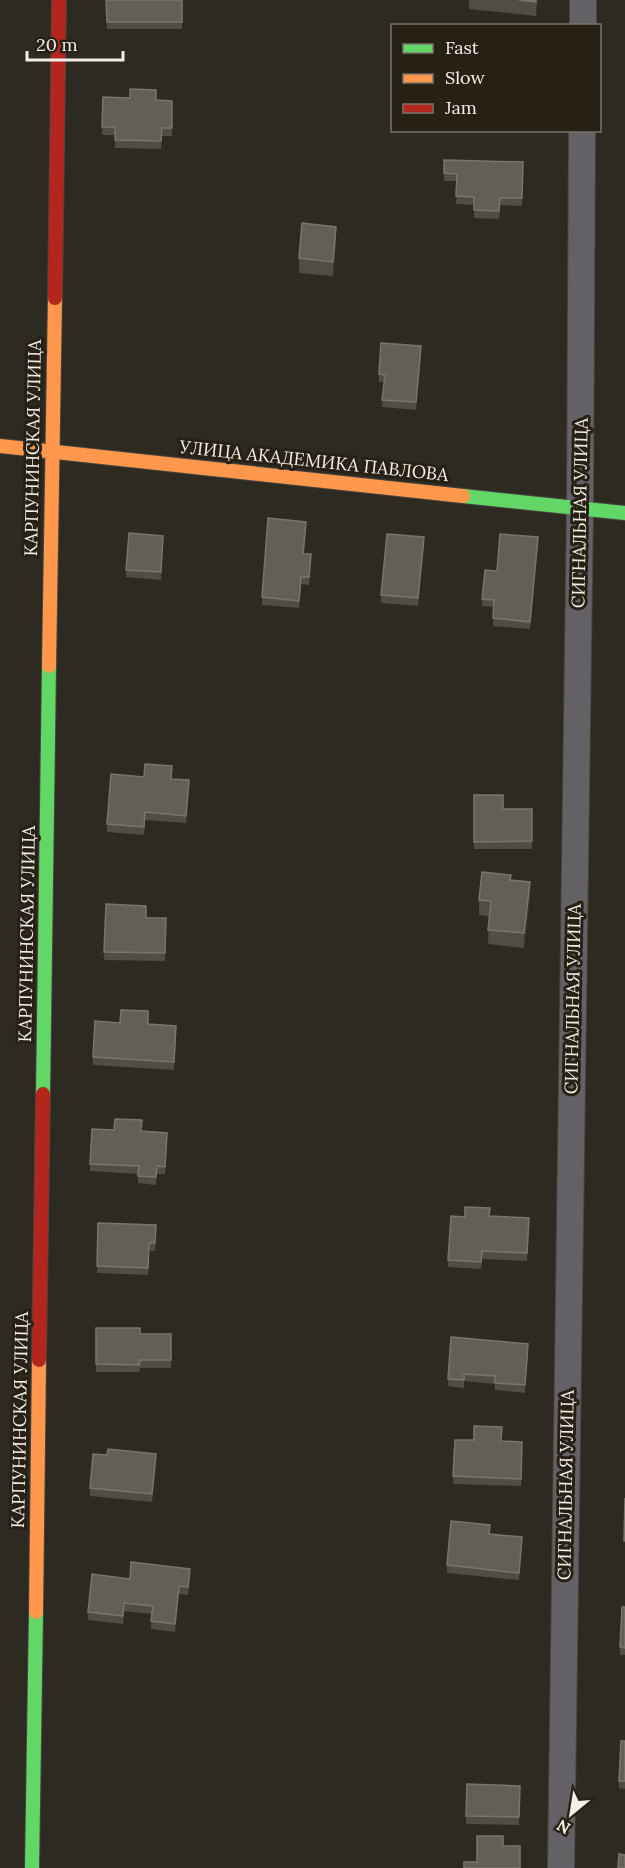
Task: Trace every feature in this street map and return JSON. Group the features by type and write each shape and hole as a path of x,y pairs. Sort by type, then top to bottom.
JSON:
{"street":[{"name":"КАРПУНИНСКАЯ УЛИЦА","path":"32,1868 59,0"},
{"path":"583,0 583,24"},
{"name":"СИГНАЛЬНАЯ УЛИЦА","path":"561,1868 580,508 582,132"},
{"name":"УЛИЦА АКАДЕМИКА ПАВЛОВА","path":"0,446 625,513"}],"building":[{"path":"106,0 182,0 182,22 107,22"},
{"path":"130,89 156,90 156,100 172,101 172,128 162,128 161,141 115,140 115,127 102,127 103,97 130,98"},
{"path":"444,160 523,162 522,198 500,198 499,211 474,210 474,197 456,196 457,174 444,173"},
{"path":"302,223 336,227 333,262 299,258"},
{"path":"381,343 421,346 416,402 382,400 385,375 379,374"},
{"path":"268,518 306,522 303,554 311,554 309,577 301,577 299,601 262,597"},
{"path":"129,533 163,536 161,572 126,570"},
{"path":"387,534 424,537 418,598 381,595"},
{"path":"500,534 538,537 530,622 493,618 494,600 482,599 485,570 497,571"},
{"path":"145,764 172,766 171,779 189,780 186,816 145,812 144,827 107,824 111,774 144,777"},
{"path":"474,795 503,795 503,809 532,809 532,841 474,842"},
{"path":"482,872 511,875 510,880 530,882 524,933 488,930 491,901 479,900"},
{"path":"106,904 146,906 146,918 166,918 165,953 104,952"},
{"path":"121,1010 148,1011 148,1024 176,1026 174,1062 93,1057 95,1021 120,1023"},
{"path":"115,1119 142,1120 141,1131 167,1133 165,1167 157,1166 156,1177 138,1176 139,1166 90,1164 92,1129 114,1130"},
{"path":"465,1207 490,1208 489,1216 529,1218 527,1253 482,1251 481,1262 448,1260 451,1216 465,1217"},
{"path":"98,1223 156,1225 155,1243 149,1243 148,1268 97,1266"},
{"path":"96,1328 140,1328 140,1334 171,1334 171,1360 140,1360 139,1365 96,1364"},
{"path":"451,1337 528,1344 525,1385 495,1383 495,1376 464,1374 464,1380 448,1379"},
{"path":"474,1426 502,1427 501,1441 522,1442 521,1479 453,1476 455,1440 474,1440"},
{"path":"108,1449 156,1454 152,1494 90,1488 93,1454 107,1455"},
{"path":"451,1521 490,1525 489,1534 522,1537 519,1573 447,1565"},
{"path":"131,1562 190,1569 188,1587 179,1586 175,1624 151,1621 153,1606 124,1603 123,1616 88,1612 92,1574 130,1579"},
{"path":"622,1607 625,1607 625,1648 620,1647"},
{"path":"621,1741 625,1741 625,1781 619,1781"},
{"path":"467,1784 520,1786 519,1817 466,1816"},
{"path":"477,1836 503,1836 503,1846 520,1846 520,1868 464,1868 464,1862 477,1862"},
{"path":"619,1854 625,1855 625,1868 618,1868"}],"traffic: fast":[{"path":"463,496 625,513"},
{"path":"43,1094 49,666"},
{"path":"32,1868 36,1612"}],"traffic: slow":[{"path":"49,666 55,298"},
{"path":"0,446 463,496"},
{"path":"36,1612 39,1360"}],"traffic: jam":[{"path":"55,298 59,0"},
{"path":"39,1360 43,1094"}]}
